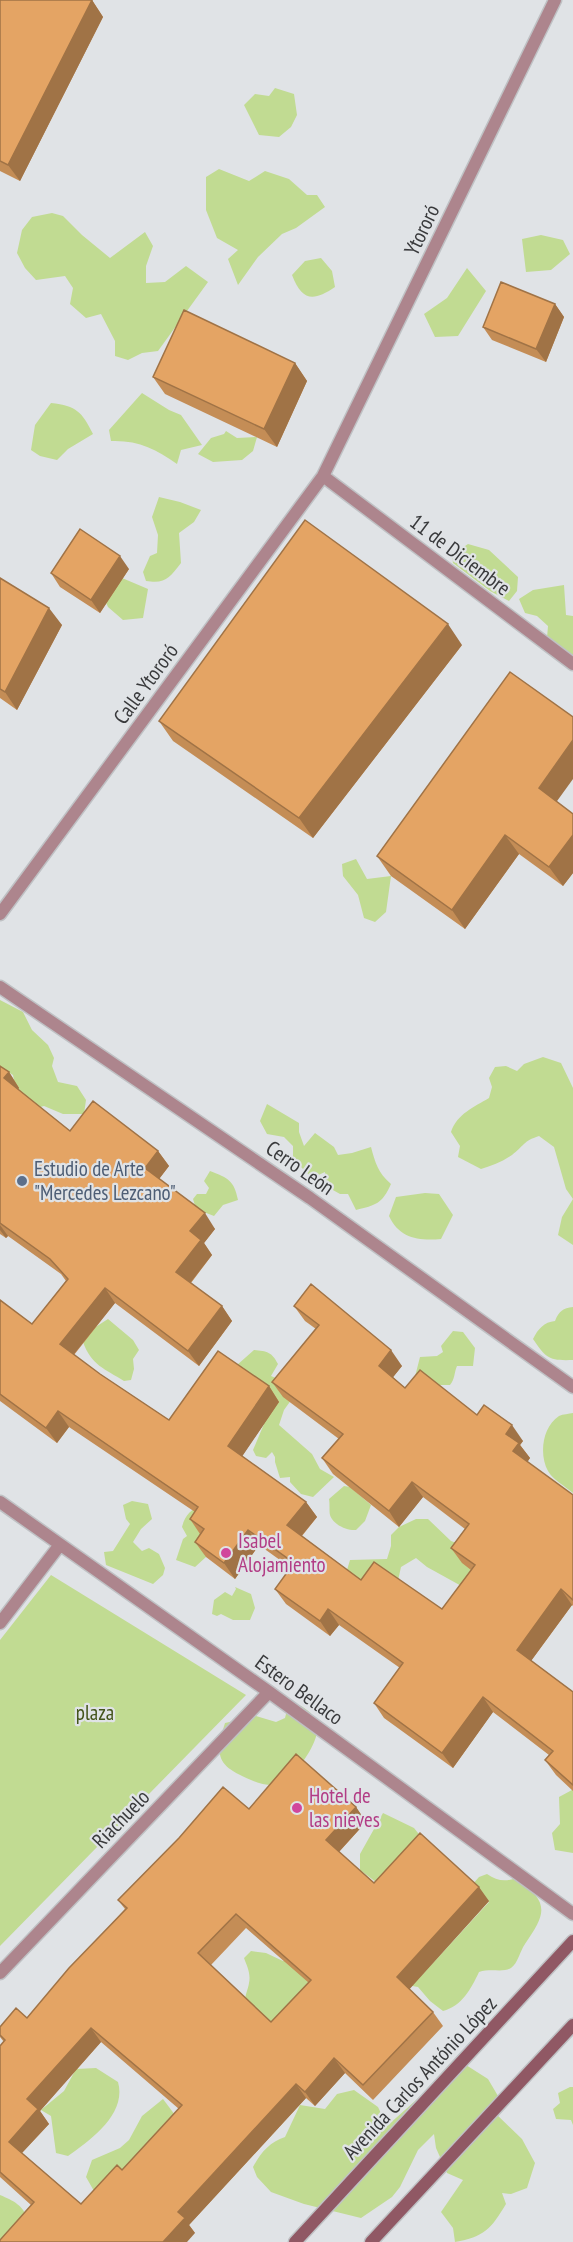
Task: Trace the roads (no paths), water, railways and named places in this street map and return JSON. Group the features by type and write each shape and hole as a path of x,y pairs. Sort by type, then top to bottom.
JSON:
{"main road":[{"name":"Avenida Carlos António López","path":"295,2242 573,1941"},
{"path":"372,2242 573,2025"}],"street":[{"name":"Ytororó","path":"323,476 555,0"},
{"name":"11 de Diciembre","path":"323,476 573,664"},
{"name":"Calle Ytororó","path":"0,914 323,476"},
{"name":"Cerro León","path":"0,987 310,1198 573,1387"},
{"name":"Estero Bellaco","path":"0,1502 59,1546 269,1692 573,1914"},
{"path":"0,1623 59,1546"},
{"name":"Riachuelo","path":"0,1973 269,1692"}],"place":[{"name":"Estudio de Arte \"Mercedes Lezcano\"","path":"22,1181"},
{"name":"Isabel Alojamiento","path":"226,1553"},
{"name":"Hotel de las nieves","path":"297,1808"}],"park label":[{"name":"plaza","path":"95,1713"}]}
